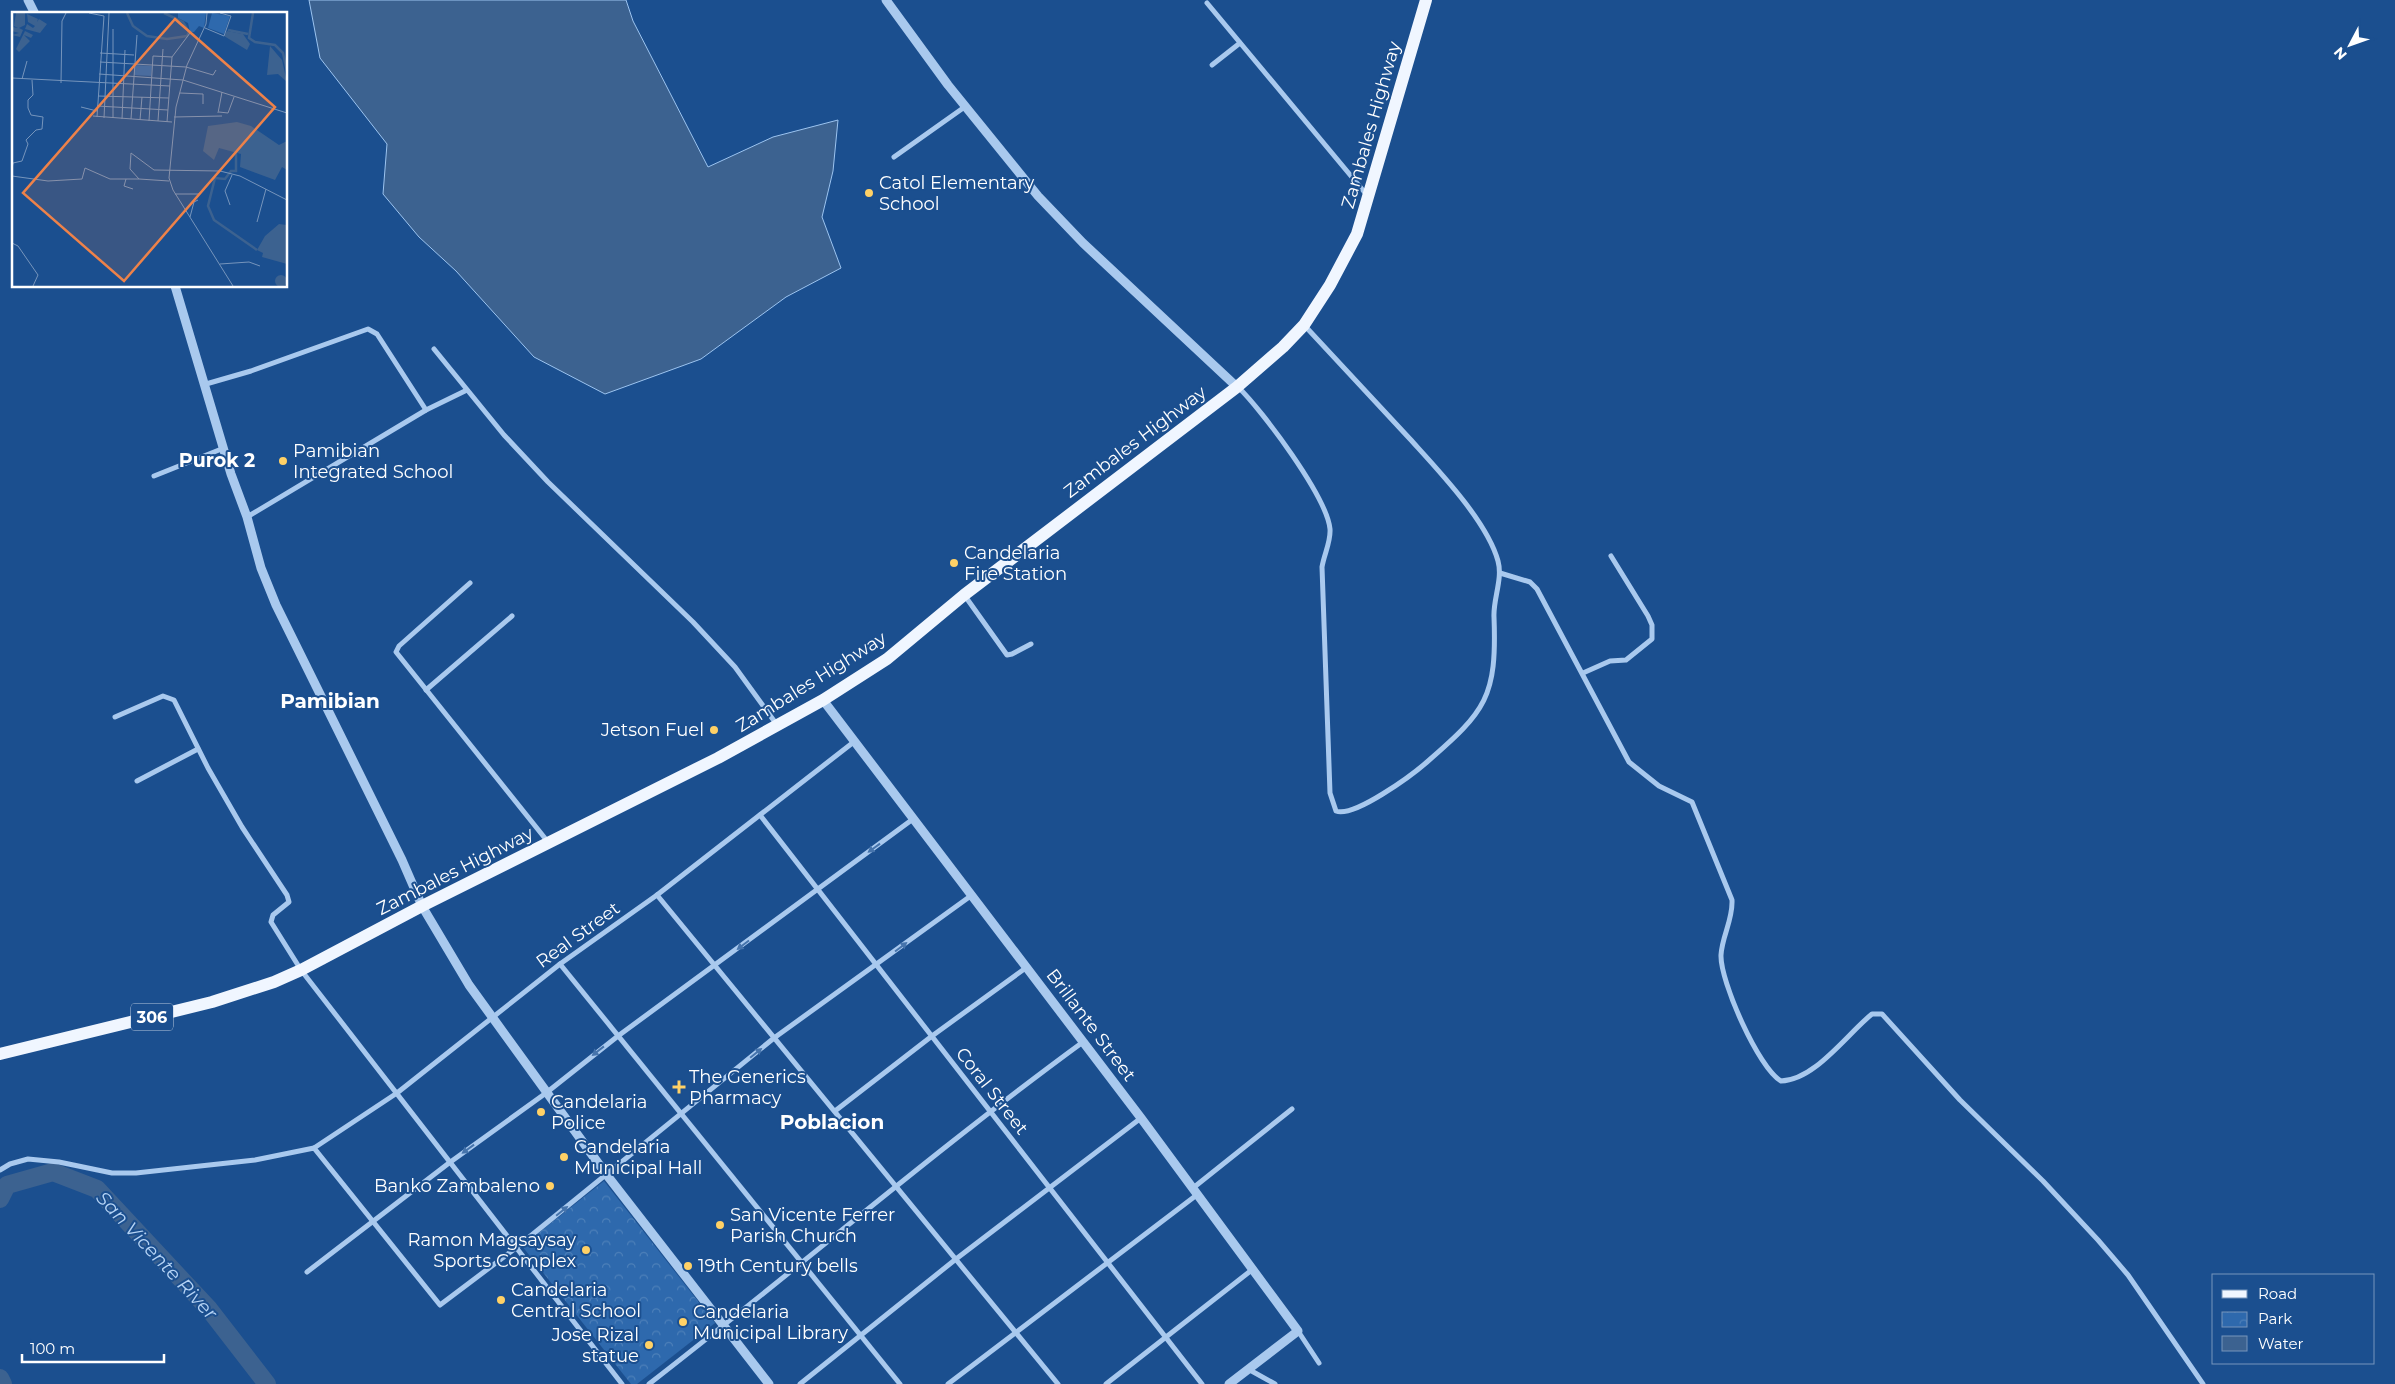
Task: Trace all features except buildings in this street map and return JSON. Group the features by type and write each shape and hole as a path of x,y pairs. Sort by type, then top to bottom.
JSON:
{"main road":[{"name":"Zambales Highway","path":"0,1054 212,1002 274,982 301,970 422,906 682,777 823,700 887,659 964,595 1237,387 1283,347 1304,325 1345,260 1357,234 1426,0"}],"street":[{"path":"28,0 34,12"},
{"path":"886,0 966,106 1038,196 1083,243 1251,399 1306,478 1325,514 1330,528 1330,538 1322,567 1330,793 1336,811 1344,813 1383,793 1421,768 1464,729 1480,709 1492,679 1494,612 1500,573 1496,553 1456,490 1372,396 1347,373 1304,325"},
{"path":"1207,3 1368,196"},
{"path":"1212,65 1240,43"},
{"path":"894,156 966,106"},
{"path":"176,288 261,568 276,605 402,860 422,906 469,985 546,1093 606,1174 769,1384"},
{"path":"206,384 368,329 377,334 426,410"},
{"path":"434,349 467,390 548,482 693,622 735,667 777,725"},
{"path":"247,517 426,410 467,390"},
{"path":"154,476 224,448"},
{"path":"1583,673 1610,661 1626,660 1652,639 1652,625 1648,616 1611,556"},
{"path":"1500,573 1530,582 1537,589 1629,762 1659,786 1686,797 1692,802 1697,811 1732,900 1732,912 1722,942 1721,958 1724,976 1753,1045 1773,1077 1780,1080 1788,1080 1798,1076 1833,1051 1872,1014 1882,1014 1967,1107 2043,1181 2098,1240 2128,1275 2203,1384"},
{"path":"470,584 397,649 398,656 548,843"},
{"path":"964,595 1006,655 1012,654 1031,644"},
{"path":"426,690 512,616"},
{"path":"115,717 156,699 168,697 178,706 198,749 242,826 287,894 289,902 273,916 271,922 301,970 622,1384"},
{"name":"Brillante Street","path":"823,700 1254,1268 1298,1331"},
{"name":"Real Street","path":"314,1148 397,1093 491,1017 560,964 657,895 855,741"},
{"path":"137,781 198,749"},
{"name":"Coral Street","path":"760,815 990,1110 1106,1263 1202,1384"},
{"path":"307,1272 372,1220 546,1093 618,1036 913,819"},
{"path":"657,895 897,1185 1058,1384"},
{"path":"0,1170 10,1164 28,1159 60,1162 112,1173 136,1173 255,1160 314,1148 440,1305 517,1247 774,1038 972,895"},
{"path":"560,964 900,1384"},
{"path":"835,1111 1026,967"},
{"path":"649,1384 803,1264 990,1110 1083,1042"},
{"path":"948,1384 1106,1263 1196,1191 1292,1109"},
{"path":"800,1384 956,1259 1141,1118"},
{"path":"1106,1384 1254,1268"},
{"path":"1229,1384 1298,1331 1319,1363"},
{"path":"1248,1369 1275,1384"}],"green space":[{"path":"604,1181 715,1323 637,1384 631,1384 522,1246"}],"water":[{"path":"309,0 626,0 633,21 708,167 773,137 838,120 833,171 822,217 841,268 786,297 701,359 605,394 534,357 456,271 419,237 383,194 387,144 320,58"}],"waterway":[{"name":"San Vicente River","path":"0,1199 7,1185 53,1172 97,1189 209,1309 267,1384"},
{"name":"San Vicente River","path":"0,1378 3,1384"}],"place":[{"name":"Catol Elementary School","path":"869,193"},
{"name":"Pamibian Integrated School","path":"283,461"},
{"name":"Candelaria Fire Station","path":"954,563"},
{"name":"Jetson Fuel","path":"714,730"},
{"name":"The Generics Pharmacy","path":"679,1087"},
{"name":"Candelaria Police","path":"541,1112"},
{"name":"Candelaria Municipal Hall","path":"564,1157"},
{"name":"Banko Zambaleno","path":"550,1186"},
{"name":"San Vicente Ferrer Parish Church","path":"720,1225"},
{"name":"Ramon Magsaysay Sports Complex","path":"586,1250"},
{"name":"19th Century bells","path":"688,1266"},
{"name":"Candelaria Central School","path":"501,1300"},
{"name":"Candelaria Municipal Library","path":"683,1322"},
{"name":"Jose Rizal statue","path":"649,1345"}],"district":[{"name":"Purok 2","path":"217,460"},
{"name":"Pamibian","path":"330,701"},
{"name":"Poblacion","path":"832,1122"}]}
